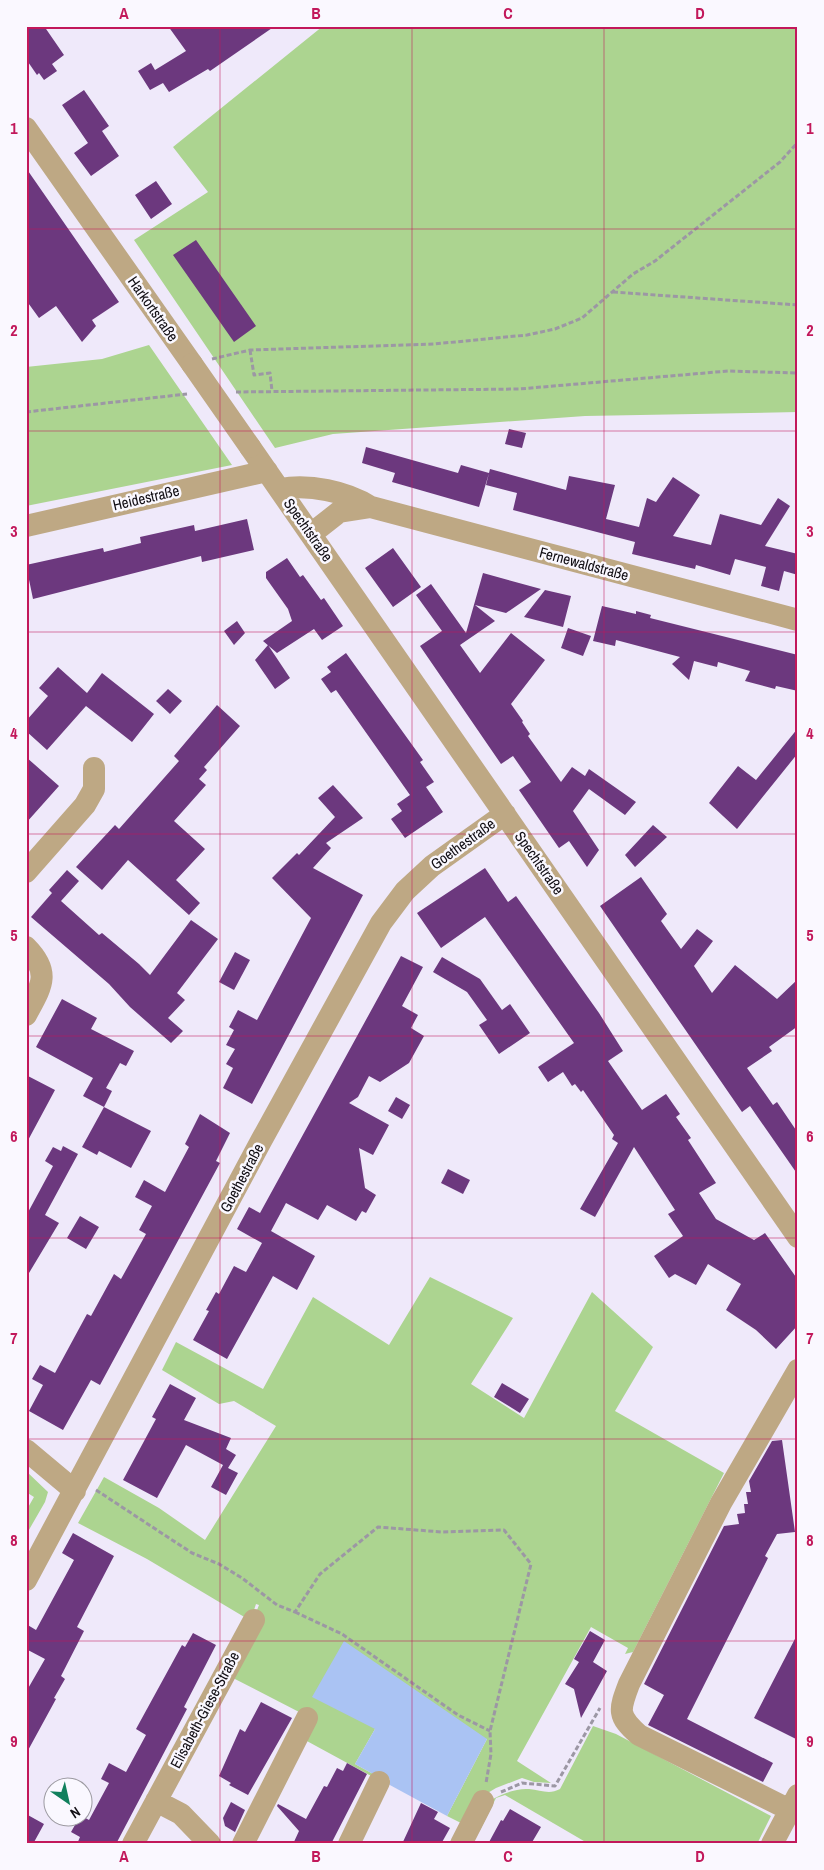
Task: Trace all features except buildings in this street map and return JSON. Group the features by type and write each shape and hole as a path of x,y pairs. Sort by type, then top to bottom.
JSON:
{"street":[{"name":"Harkortstraße","path":"26,128 280,489"},
{"name":"Heidestraße","path":"26,526 267,471"},
{"name":"Fernewaldstraße","path":"280,489 299,486 317,488 358,499 371,507 798,620"},
{"name":"Spechtstraße","path":"280,489 798,1237"},
{"name":"Fernewaldstraße","path":"311,534 339,512 371,507"},
{"path":"26,872 85,805 94,789 94,768"},
{"name":"Goethestraße","path":"26,1580 261,1141 381,923 405,891 432,866 505,814"},
{"path":"26,948 39,961 42,970 42,980 26,1015"},
{"path":"772,1844 794,1803 639,1735 624,1722 621,1712 622,1702 629,1684 721,1503 798,1370"},
{"path":"26,1450 78,1486"},
{"name":"Elisabeth-Giese-Straße","path":"133,1844 254,1620"},
{"path":"243,1844 307,1718"},
{"path":"348,1844 379,1782"},
{"path":"156,1801 181,1814 210,1844"},
{"path":"461,1844 483,1801"}],"path":[{"path":"192,364 250,350 434,344 527,335 555,329 582,318 633,274 655,261 780,162 798,142"},
{"path":"612,292 798,305"},
{"path":"250,350 254,375 270,373 272,391"},
{"path":"232,392 519,389 728,371 798,373"},
{"path":"26,412 193,394"},
{"path":"78,1486 192,1553 219,1564 242,1578 257,1592 277,1606 295,1612 342,1634 458,1715 490,1731"},
{"path":"295,1612 320,1574 378,1528 442,1532 504,1530 531,1564 490,1731 491,1754 483,1801"},
{"path":"483,1801 522,1783 555,1786 602,1705"}],"green space":[{"path":"323,26 798,26 798,412 585,416 333,434 275,448 134,240 208,192 173,147"},
{"path":"149,345 232,465 26,506 26,367 102,359"},
{"path":"430,1277 513,1318 471,1384 524,1418 592,1292 653,1347 615,1411 724,1473 633,1652 625,1654 628,1648 591,1627 517,1761 551,1783 534,1782 522,1778 496,1788 486,1794 465,1825 447,1816 487,1739 375,1729 355,1764 375,1775 373,1777 305,1740 301,1713 231,1677 259,1605 256,1604 254,1610 246,1618 147,1559 78,1523 104,1477 159,1508 205,1540 276,1426 234,1401 219,1404 162,1370 176,1342 263,1389 313,1297 389,1345"},
{"path":"26,1471 48,1492 45,1502 26,1535 26,1511 34,1497 26,1492"},
{"path":"593,1726 616,1734 771,1816 757,1844 589,1844 505,1795 496,1798 479,1832 491,1800 514,1790 519,1789 549,1792 560,1789"}],"water":[{"path":"344,1641 487,1739 447,1816 388,1784 390,1779 376,1773 375,1775 355,1764 375,1729 312,1697"}]}
